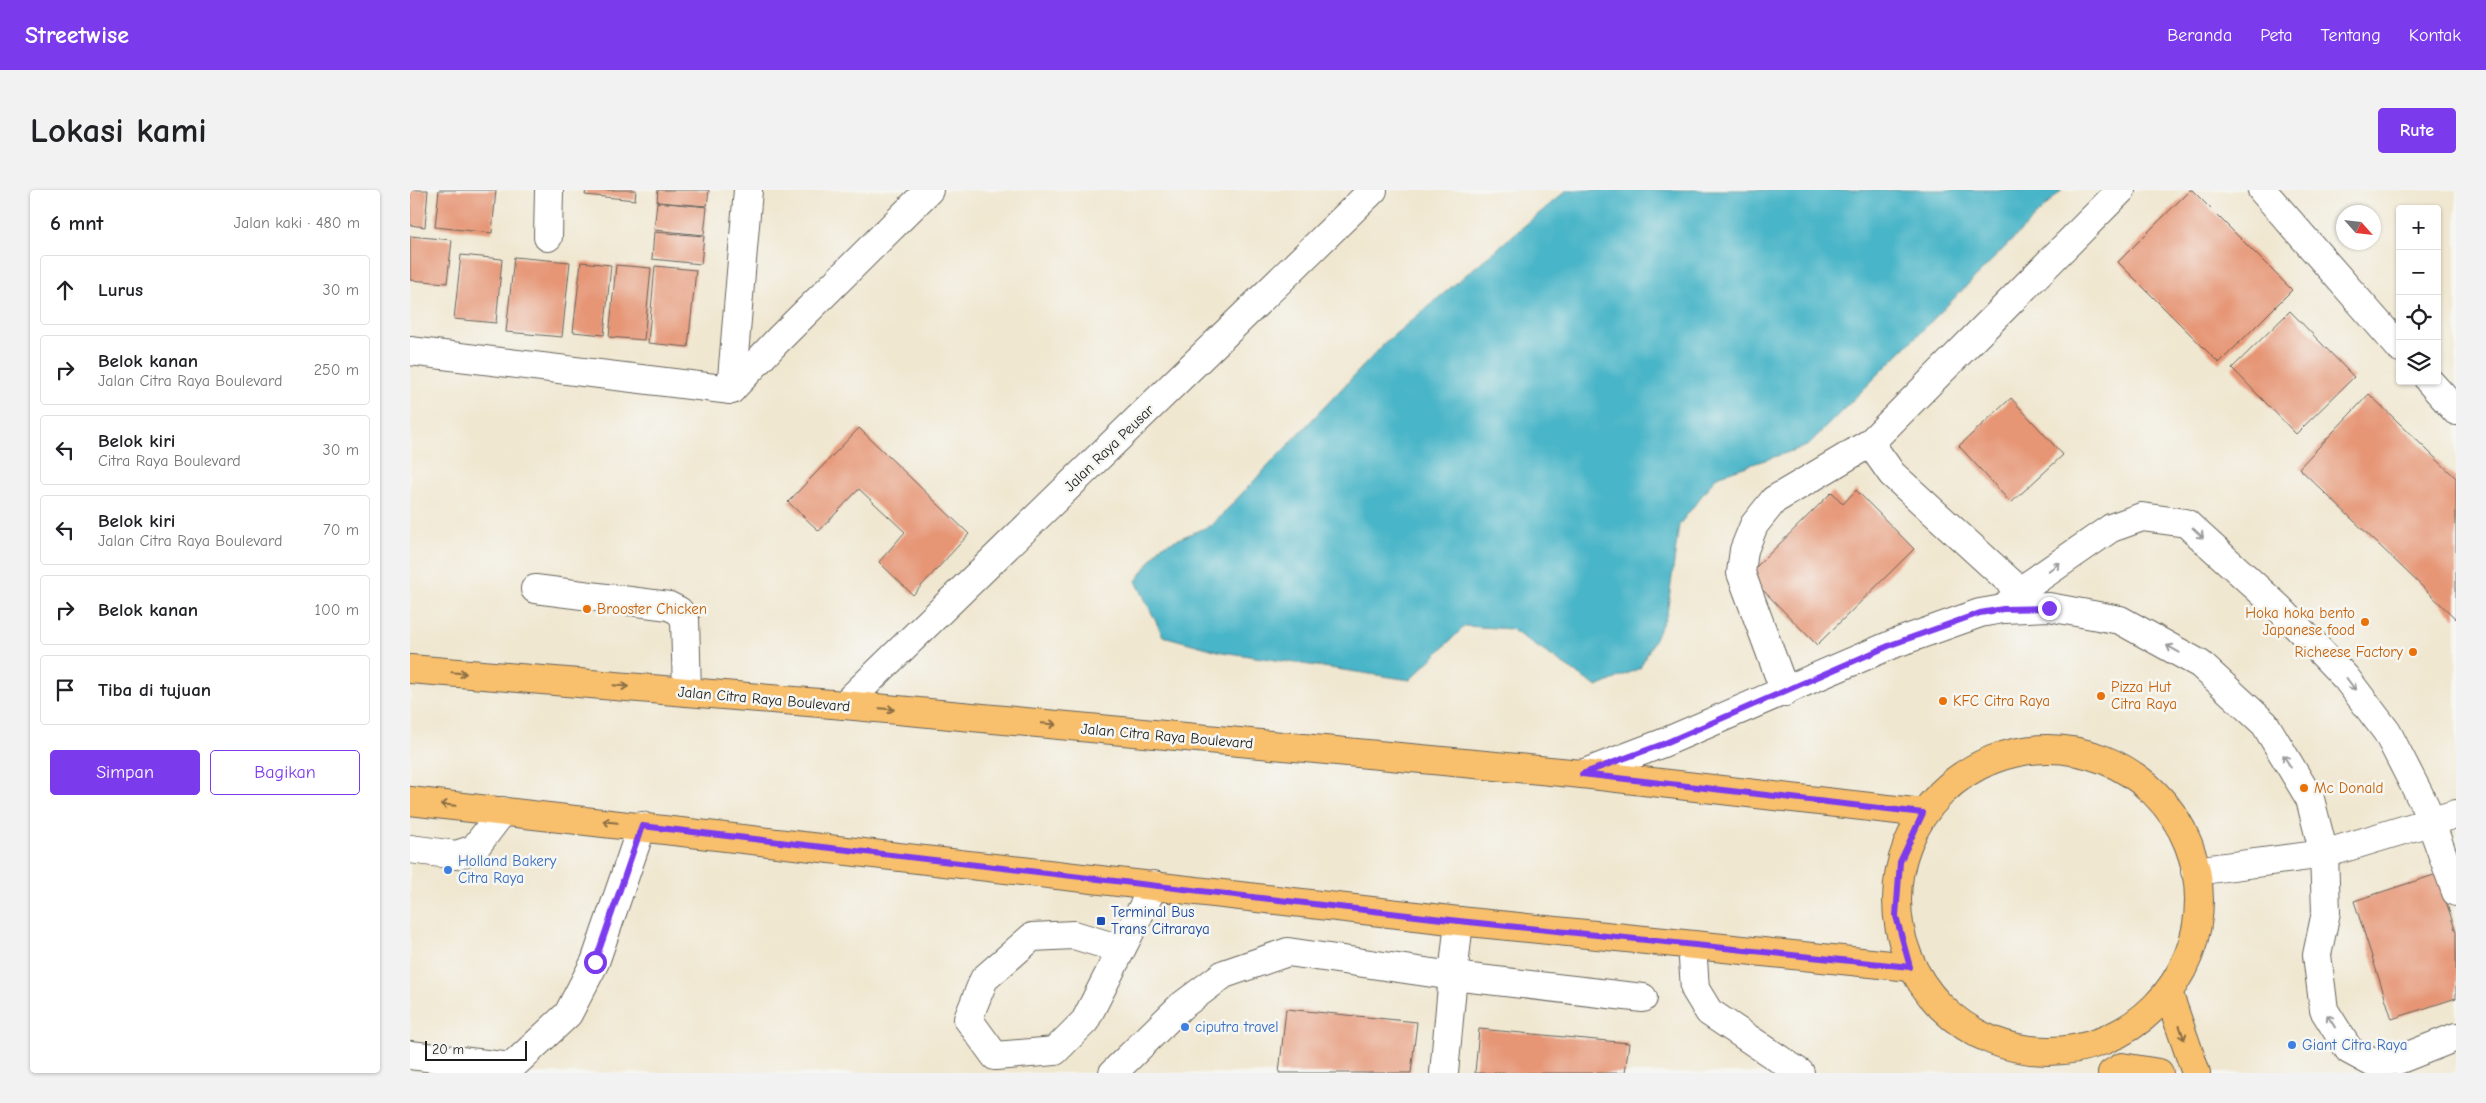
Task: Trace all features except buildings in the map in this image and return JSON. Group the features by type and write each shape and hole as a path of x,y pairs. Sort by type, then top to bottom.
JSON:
{"main road":[{"name":"Jalan Citra Raya Boulevard","path":"410,669 844,705 1582,774 1923,813"},
{"path":"2046,747 2094,754 2137,776 2171,811 2192,853 2200,902 2191,949 2168,992 2137,1023 2099,1043 2018,1061 1972,1033 1936,1005 1910,967 1896,916 1900,862 1923,813 1956,779 1999,756 2046,747"},
{"path":"410,801 642,826 1459,921 1910,967"},
{"path":"2168,992 2196,1073"},
{"path":"2112,1073 2122,1067 2158,1073"}],"street":[{"path":"548,237 549,190"},
{"path":"731,390 748,190"},
{"path":"731,390 778,340 929,190"},
{"name":"Jalan Raya Peusar","path":"844,705 1373,190"},
{"path":"1785,692 1741,573 1744,550 1754,525 1774,500 1870,443 2121,190"},
{"path":"2262,190 2396,343"},
{"path":"410,351 731,390"},
{"path":"2433,385 2456,411"},
{"path":"1870,443 1892,474 2012,600 2120,620 2200,664 2265,724 2310,799 2324,854 2326,912 2317,955 2324,1010 2349,1050 2373,1063 2398,1060 2456,1037"},
{"path":"1582,774 1663,744 1893,644 2012,600 2111,528 2142,517 2186,523 2278,607 2346,678 2387,732 2444,818 2456,892"},
{"path":"535,588 669,606 679,611 685,619 687,692"},
{"path":"410,849 456,855 474,849 503,811"},
{"path":"2195,871 2324,854 2444,818"},
{"path":"410,1055 508,1070 568,1014 595,962 642,826"},
{"path":"1120,949 1074,935 1032,937 984,979 968,1019 995,1056 1055,1051 1085,1020 1154,885"},
{"path":"1444,1073 1459,921"},
{"path":"1692,944 1695,988 1709,1012 1800,1073"},
{"path":"1113,1073 1180,1007 1224,974 1288,952 1453,976 1643,998"}],"water":[{"path":"1567,190 2062,190 1807,446 1717,476 1679,525 1667,614 1640,668 1597,687 1511,629 1465,626 1410,680 1222,652 1163,636 1136,581 1161,546 1212,525 1387,341"}],"place":[{"name":"Brooster Chicken","path":"587,609"},
{"name":"Hoka hoka bento Japanese food","path":"2365,622"},
{"name":"Richeese Factory","path":"2413,652"},
{"name":"Pizza Hut Citra Raya","path":"2101,696"},
{"name":"KFC Citra Raya","path":"1943,701"},
{"name":"Mc Donald","path":"2304,788"},
{"name":"Holland Bakery Citra Raya","path":"448,870"},
{"name":"Terminal Bus Trans Citraraya","path":"1101,921"},
{"name":"ciputra travel","path":"1185,1027"},
{"name":"Giant Citra Raya","path":"2292,1045"}],"route":[{"path":"595,962 642,826 1459,921 1910,967 1896,916 1900,862 1923,813 1582,774 1663,744 1893,644 1980,613 2003,609 2049,608"}]}
